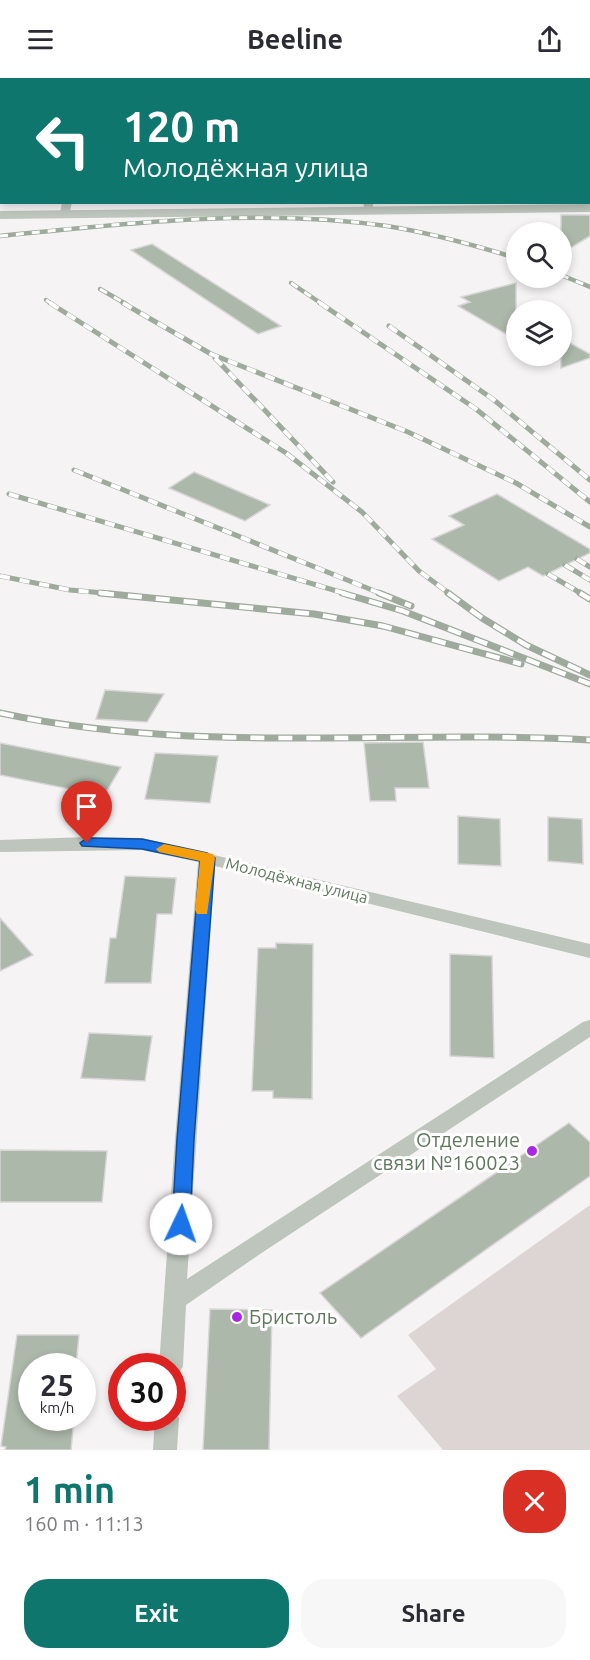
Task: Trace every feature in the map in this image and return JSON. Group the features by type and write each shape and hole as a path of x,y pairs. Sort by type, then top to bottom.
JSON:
{"street":[{"path":"0,215 66,208 369,206 590,208"},
{"name":"Молодёжная улица","path":"0,846 142,844 590,951"},
{"path":"172,1353 185,1139 207,858"},
{"path":"177,1299 252,1247 590,1027"},
{"path":"165,1450 166,1431"}],"shaded area":[{"path":"590,1205 590,1450 443,1450 397,1396 436,1369 408,1335"}],"building":[{"path":"561,215 590,215 590,236 572,247 572,222 561,222"},
{"path":"152,244 281,326 258,334 131,250"},
{"path":"506,286 506,288 516,288 516,300 506,300 506,334 458,306 470,302 461,297"},
{"path":"572,344 590,354 590,358 572,364"},
{"path":"194,472 270,505 245,521 169,488"},
{"path":"497,494 590,549 590,553 543,576 528,567 499,581 432,539 464,525 449,516"},
{"path":"105,690 164,694 147,722 96,719"},
{"path":"423,742 429,788 395,788 396,801 370,801 364,743"},
{"path":"0,743 121,767 104,796 0,775"},
{"path":"155,753 218,756 210,803 145,799"},
{"path":"458,816 500,819 501,866 458,864"},
{"path":"548,817 582,819 583,864 548,861"},
{"path":"125,876 176,878 172,914 157,914 151,983 105,983 110,938 116,938"},
{"path":"0,918 33,955 0,971"},
{"path":"276,943 313,944 312,1099 273,1098 273,1091 252,1091 258,948 276,948"},
{"path":"450,954 492,956 494,1058 450,1056"},
{"path":"89,1033 152,1036 145,1081 81,1078"},
{"path":"569,1123 590,1142 590,1176 361,1338 320,1293"},
{"path":"0,1150 107,1151 102,1202 0,1202"},
{"path":"210,1309 272,1310 269,1450 203,1450"},
{"path":"17,1335 79,1335 77,1353 18,1353 18,1431 73,1431 71,1450 5,1450 6,1447 1,1446"}],"railway":[{"path":"0,236 145,222 291,218 387,226 452,240 506,255"},
{"path":"572,280 590,287"},
{"path":"291,283 322,304"},
{"path":"100,289 126,304"},
{"path":"46,300 52,304"},
{"path":"50,303 286,453 362,512 419,571 450,594"},
{"path":"123,303 211,354 408,432 516,483 590,527"},
{"path":"320,303 476,409 590,502"},
{"path":"389,326 494,400 590,480"},
{"path":"215,358 333,482"},
{"path":"74,470 382,594"},
{"path":"9,494 347,594"},
{"path":"577,559 590,567"},
{"path":"565,565 590,580"},
{"path":"548,574 582,594"},
{"path":"0,576 70,590 115,594"},
{"path":"100,593 314,614 383,626 521,664"},
{"path":"342,593 403,611 590,684"},
{"path":"379,593 411,606"},
{"path":"448,593 482,618 526,645 590,675"},
{"path":"580,593 590,599"},
{"path":"0,713 73,726 220,737 516,737 590,740"}],"slow traffic":[{"path":"164,849 207,858 202,910"}],"place":[{"name":"Отделение связи №160023","path":"532,1151"},
{"name":"Бристоль","path":"237,1317"}],"route":[{"path":"87,843 142,844 207,858 185,1139 181,1224"}]}
